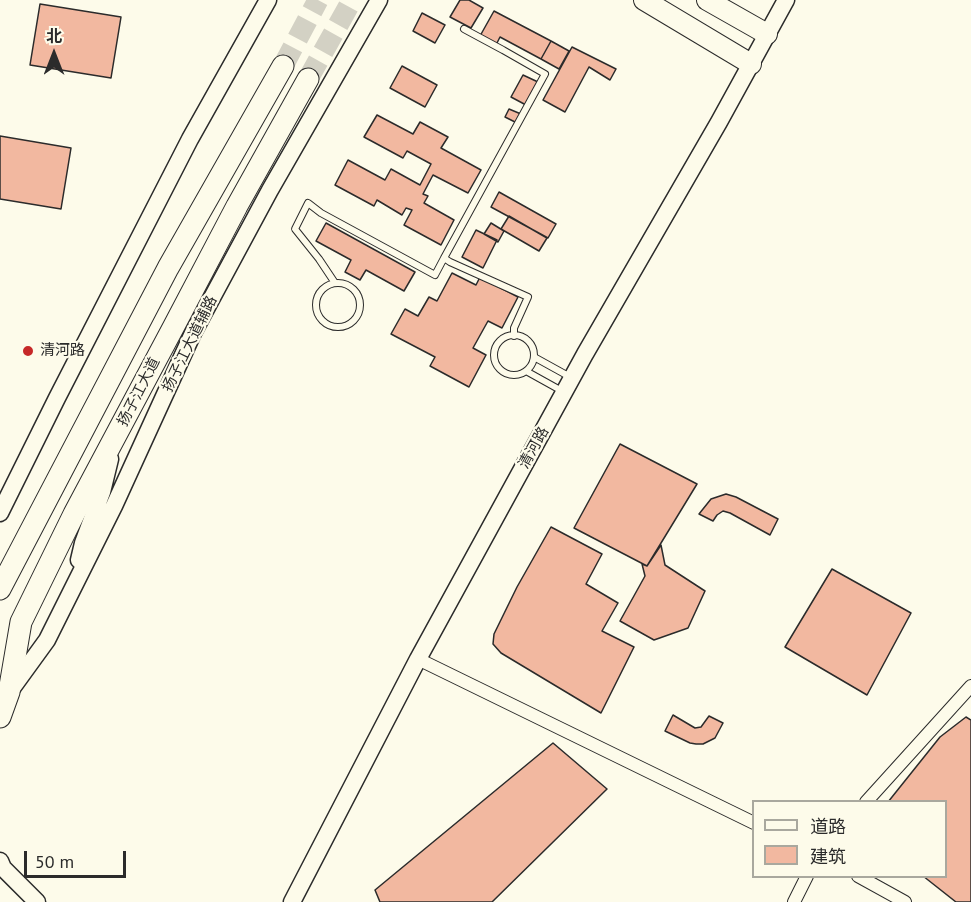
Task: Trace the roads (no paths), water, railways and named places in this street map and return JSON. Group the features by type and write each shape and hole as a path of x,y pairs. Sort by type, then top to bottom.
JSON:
{"highway":[{"path":"0,589 168,268 283,66"},
{"name":"扬子江大道","path":"0,717 9,692 21,622 74,514 237,206 308,79"}],"main road":[{"path":"0,513 190,138 268,0"},
{"name":"扬子江大道辅路","path":"9,692 47,640 114,506 194,333 270,190 379,0"},
{"path":"644,0 751,64"},
{"path":"707,0 767,34"},
{"name":"清河路","path":"292,902 418,659 786,0"},
{"path":"73,587 83,543 102,492 114,441"},
{"path":"0,861 3,868 37,902"}],"street":[{"path":"418,659 752,823"},
{"path":"868,800 971,686"},
{"path":"794,902 806,878"},
{"path":"862,878 905,902"}],"lane":[{"path":"335,283 295,229 308,203 321,213 435,275 545,74 464,29"},
{"path":"444,258 528,297 514,328 514,336"},
{"path":"335,283 350,286 359,298 358,313 348,324 341,326 327,324 321,319 316,307 323,288 335,283"},
{"path":"520,336 531,344 534,357 526,371 513,375 501,370 497,365 495,352 497,345 507,337 520,336"},
{"path":"534,357 569,385"},
{"path":"526,371 569,385"}],"tunnel":[{"path":"283,66 318,0"},
{"path":"308,79 352,0"}],"place":[{"name":"清河路","path":"28,351"}]}
